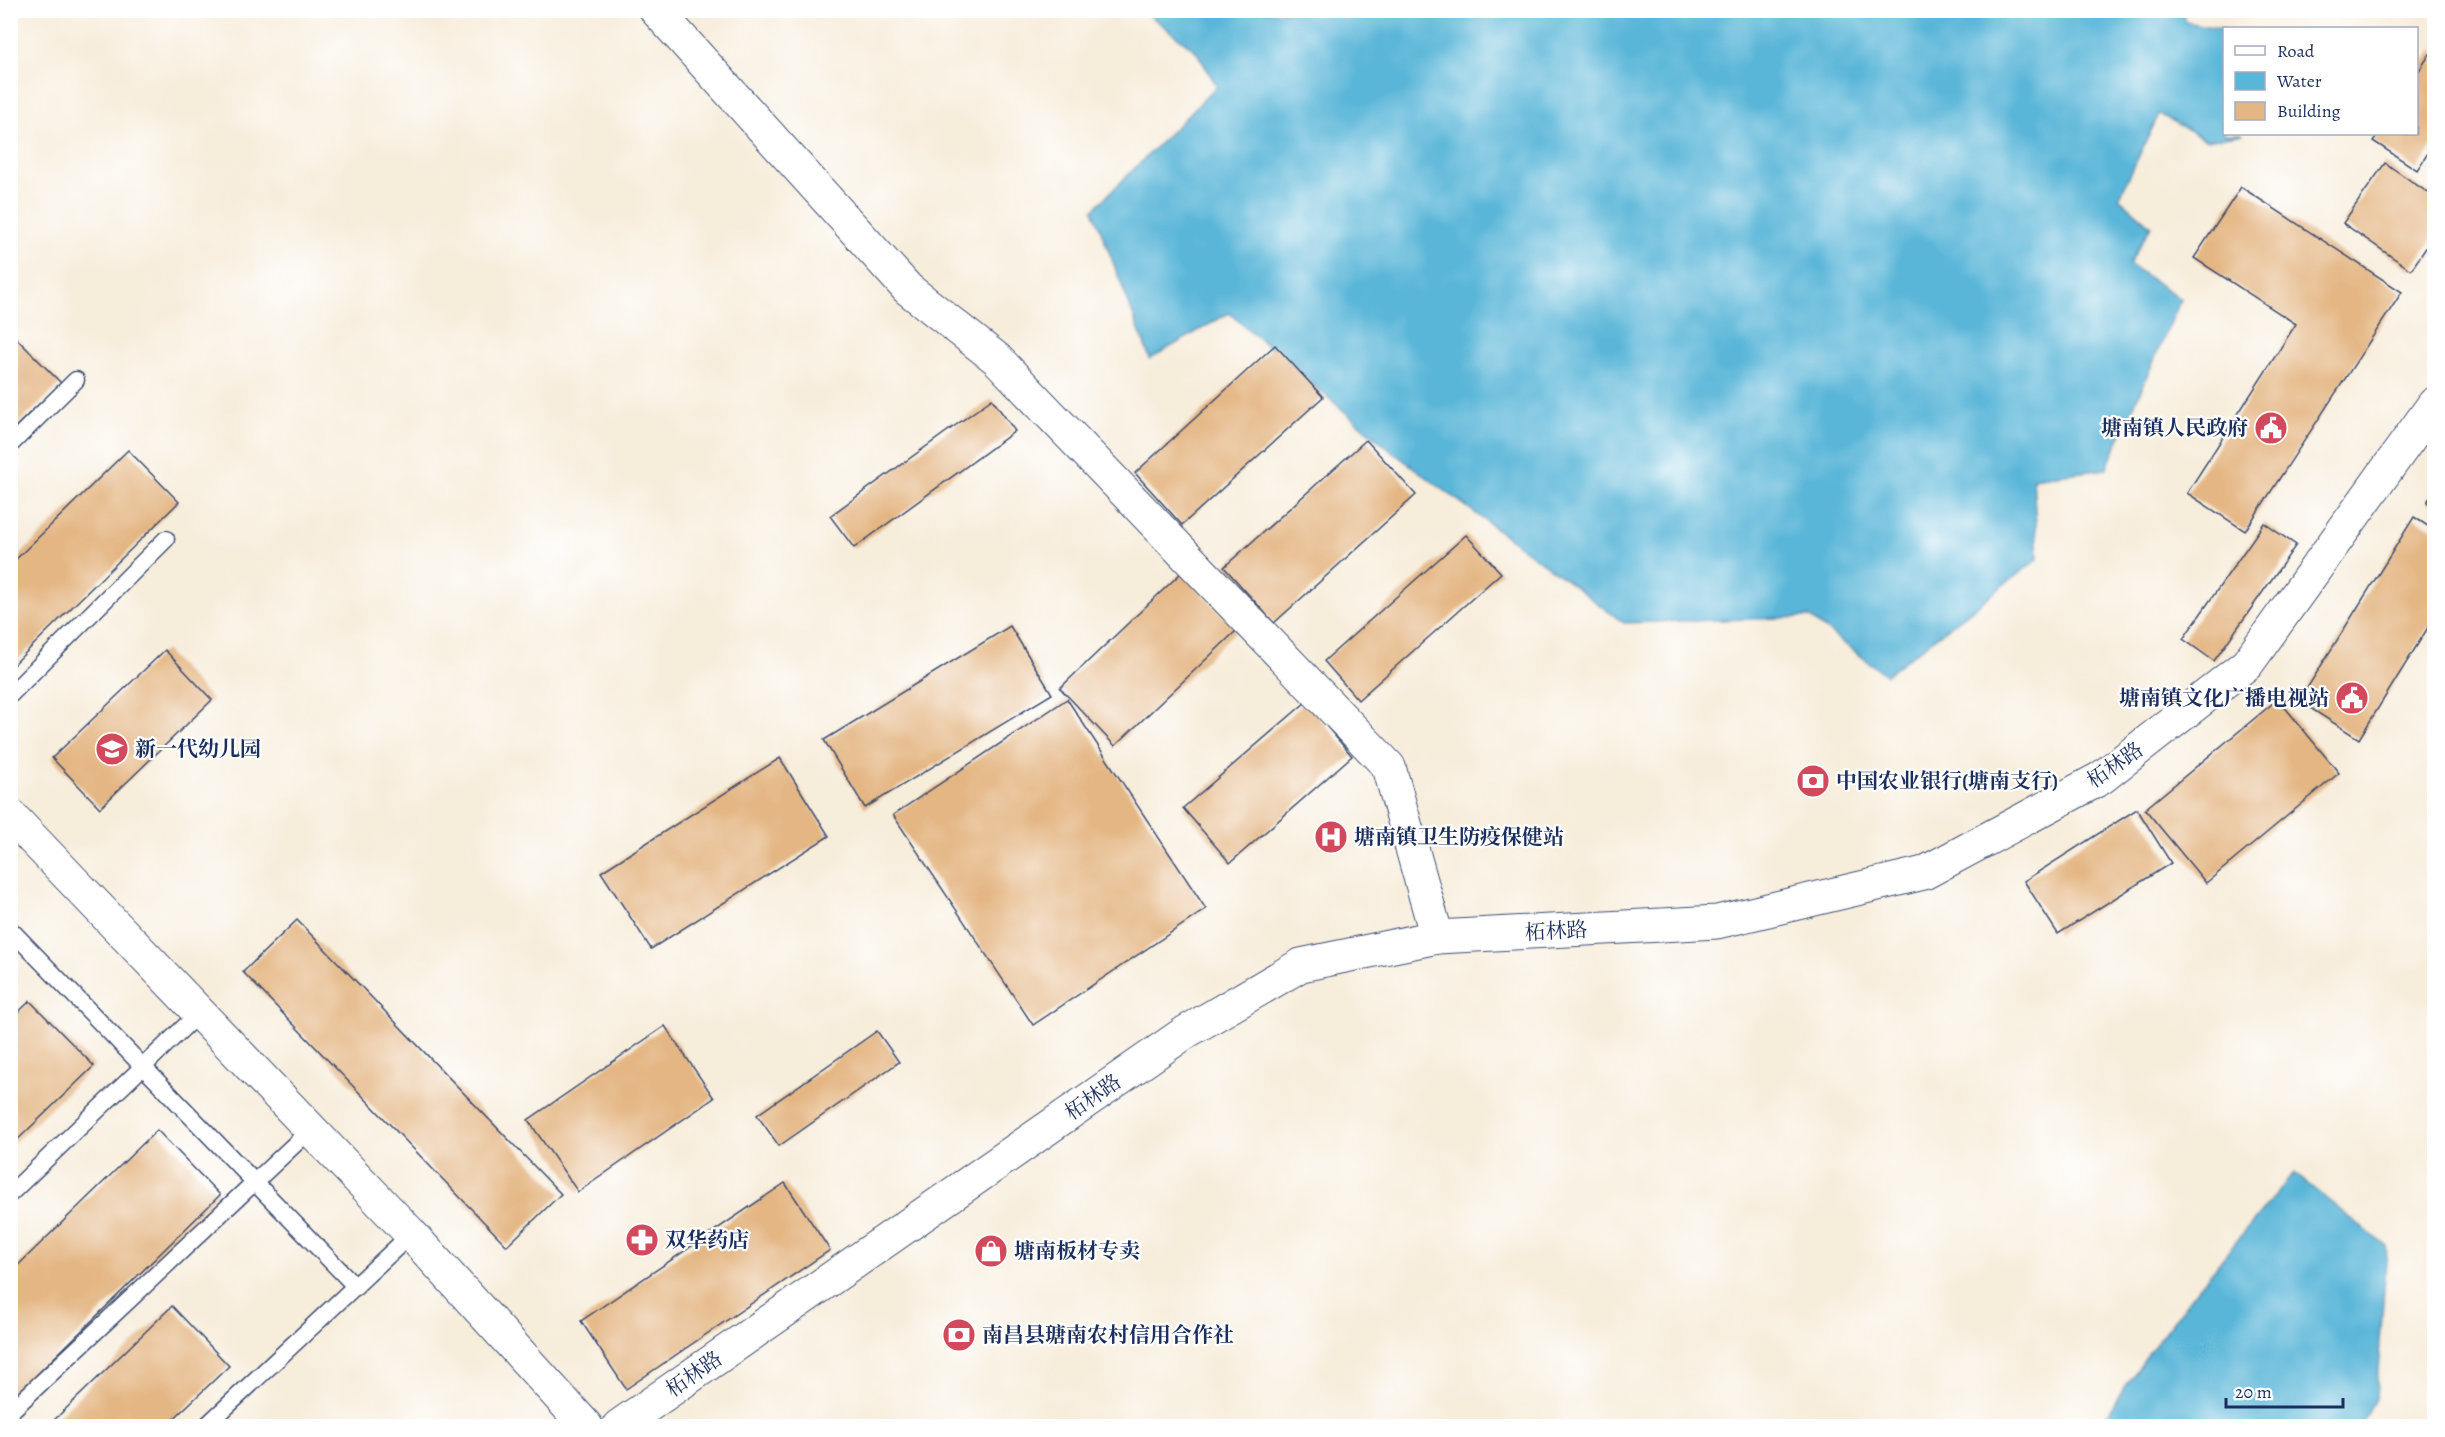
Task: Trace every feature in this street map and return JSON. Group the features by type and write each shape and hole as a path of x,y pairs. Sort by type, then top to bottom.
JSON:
{"street":[{"path":"656,10 908,289 997,359 1389,767 1437,937"},
{"name":"柘林路","path":"619,1426 1186,1032 1301,965 1437,937 1716,922 1924,873 2102,778 2247,664 2434,404"},
{"path":"10,815 411,1234 586,1426"}],"lane":[{"path":"10,445 76,380"},
{"path":"10,695 166,540"},
{"path":"13,936 144,1066 356,1287"},
{"path":"10,1194 200,1012"},
{"path":"10,1412 311,1129"},
{"path":"207,1426 411,1234"}],"water":[{"path":"1144,11 2181,11 2186,22 2223,29 2223,135 2237,135 2207,140 2159,114 2119,198 2151,226 2129,264 2181,299 2106,469 2033,478 2038,559 1886,675 1809,617 1624,623 1391,451 1229,313 1150,359 1093,210 1217,86 1196,51"},
{"path":"2294,1173 2387,1247 2376,1397 2360,1426 2100,1426 2168,1328"}],"building":[{"path":"2434,48 2434,144 2417,170 2373,141 2377,135 2418,135 2418,72"},
{"path":"2385,163 2434,197 2434,236 2411,270 2343,223"},
{"path":"2241,187 2402,292 2245,531 2187,493 2296,324 2194,258"},
{"path":"10,332 61,383 10,432"},
{"path":"1275,345 1323,397 1182,525 1135,473"},
{"path":"992,399 1015,431 854,548 830,516"},
{"path":"1366,440 1416,495 1274,623 1224,567"},
{"path":"128,450 179,502 10,668 10,565"},
{"path":"2434,491 2434,507 2427,502"},
{"path":"2414,517 2434,530 2434,618 2359,739 2299,701"},
{"path":"2264,523 2296,545 2214,661 2183,639"},
{"path":"1466,535 1501,573 1358,700 1324,661"},
{"path":"1182,572 1237,630 1115,746 1060,688"},
{"path":"1010,626 1052,694 865,808 824,740"},
{"path":"165,650 212,700 100,808 52,758"},
{"path":"1067,699 1206,909 1033,1025 893,815"},
{"path":"2278,699 2339,773 2206,883 2145,809"},
{"path":"1306,702 1352,756 1230,863 1183,808"},
{"path":"780,758 829,836 651,949 601,872"},
{"path":"2137,809 2171,863 2058,934 2024,881"},
{"path":"297,920 561,1194 507,1246 243,972"},
{"path":"30,1001 94,1066 10,1147 10,1020"},
{"path":"665,1026 714,1098 578,1192 528,1120"},
{"path":"877,1031 899,1062 779,1146 757,1115"},
{"path":"157,1130 220,1195 14,1397 10,1394 10,1273"},
{"path":"785,1183 830,1250 626,1389 581,1321"},
{"path":"172,1306 229,1366 166,1426 48,1426"}],"place":[{"name":"塘南镇人民政府","path":"2271,428"},
{"name":"塘南镇文化广播电视站","path":"2352,698"},
{"name":"新一代幼儿园","path":"112,749"},
{"name":"中国农业银行(塘南支行)","path":"1813,781"},
{"name":"塘南镇卫生防疫保健站","path":"1331,837"},
{"name":"双华药店","path":"642,1240"},
{"name":"塘南板材专卖","path":"991,1251"},
{"name":"南昌县瑭南农村信用合作社","path":"959,1335"}]}
